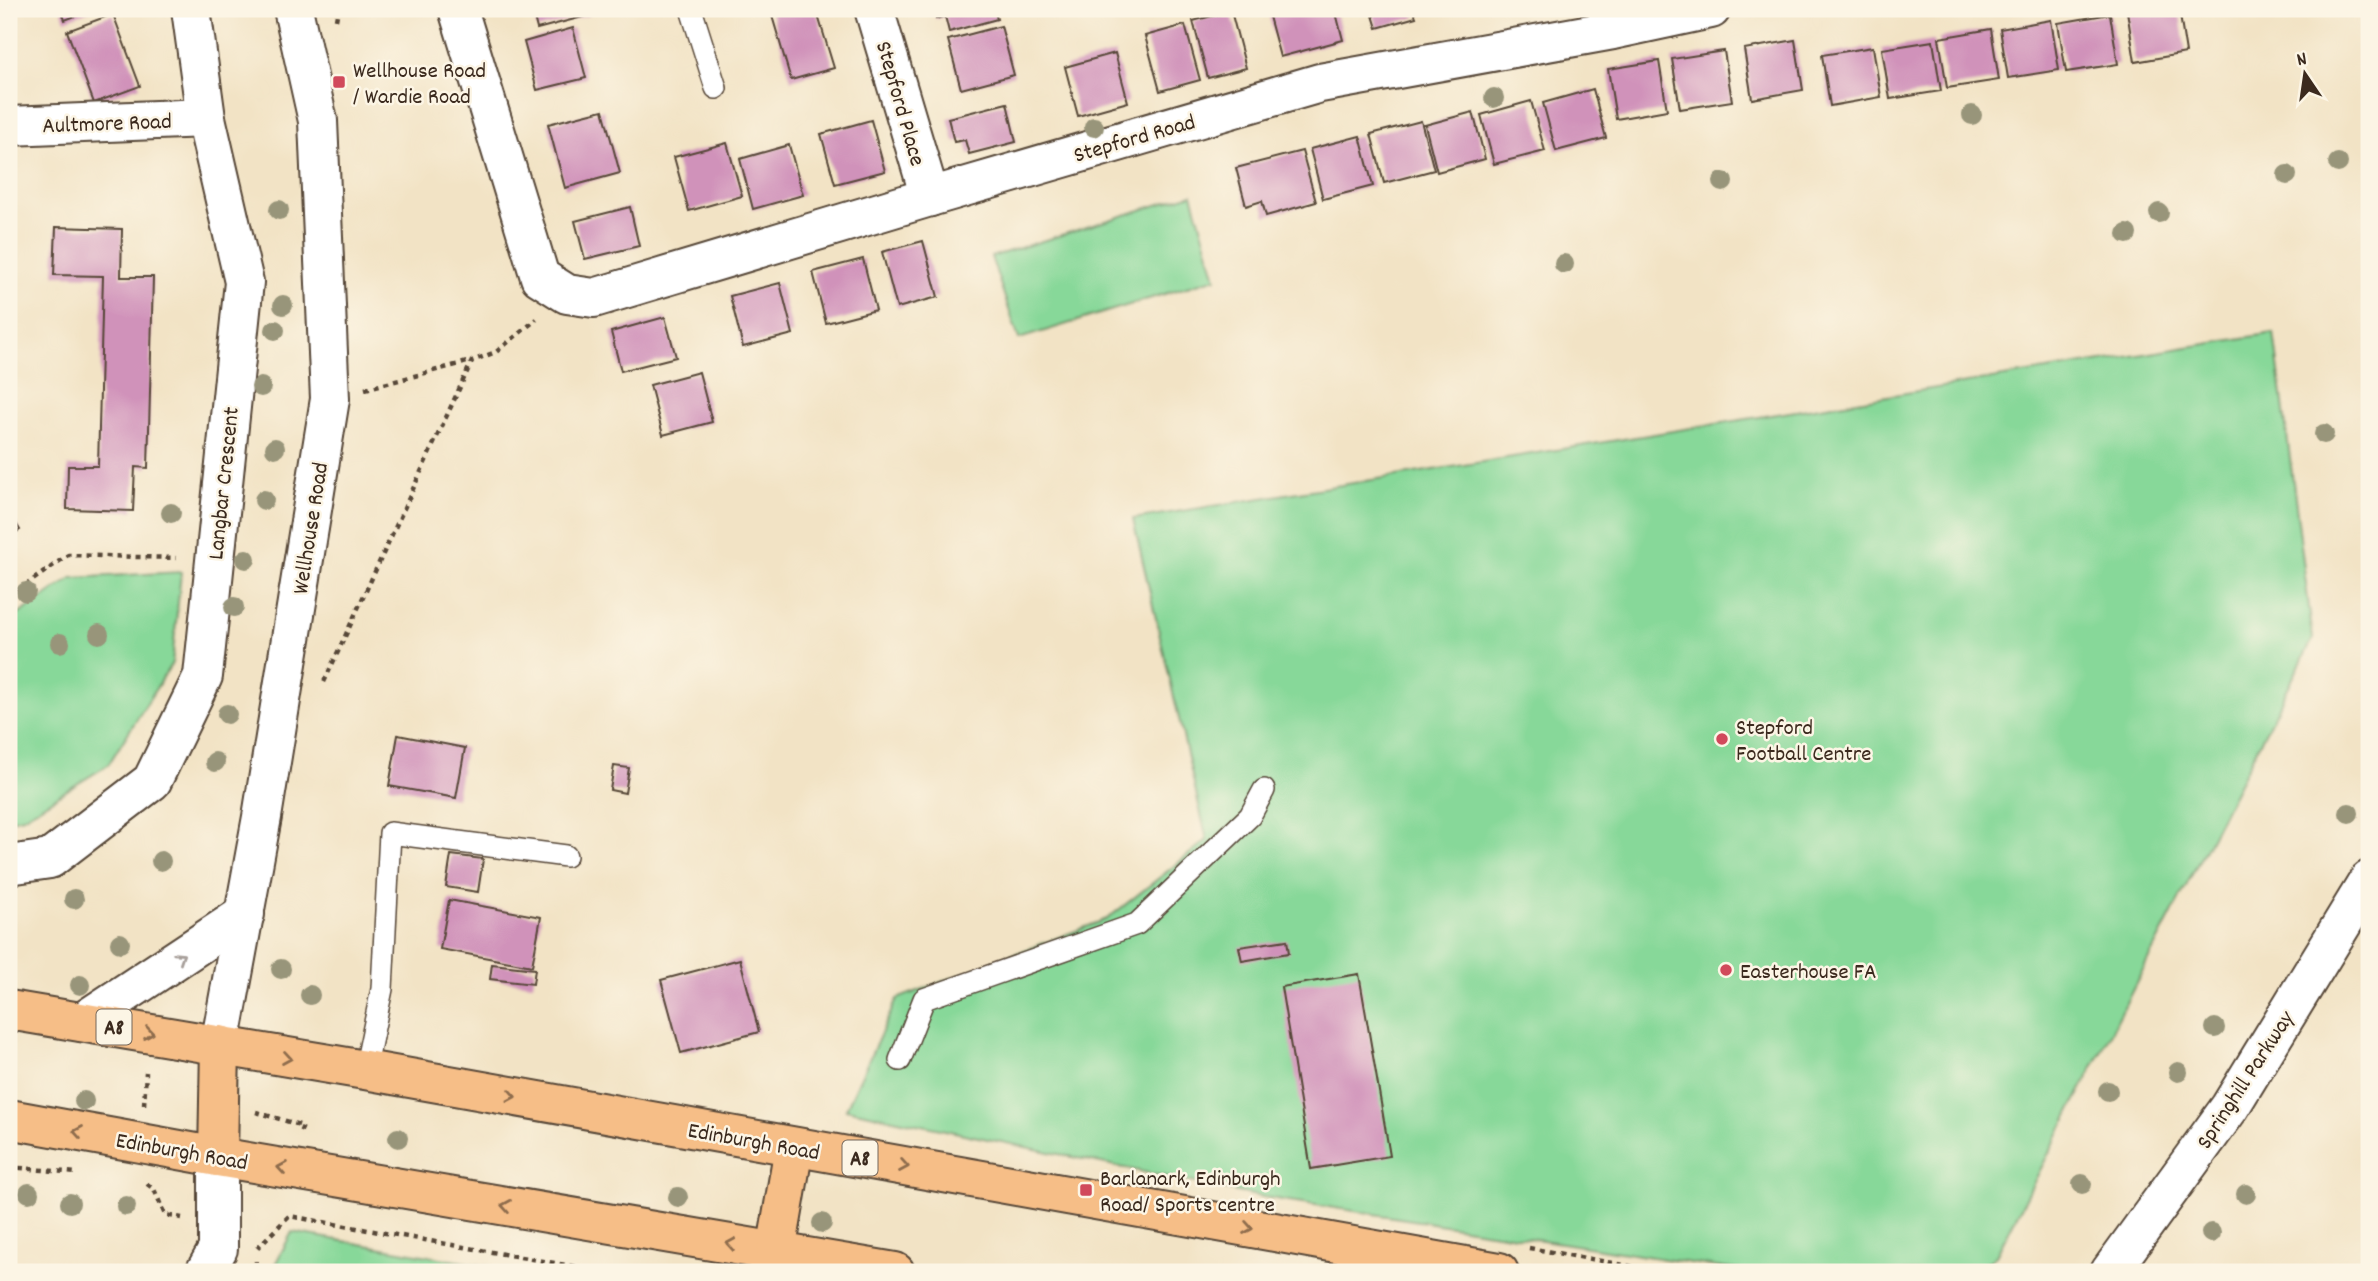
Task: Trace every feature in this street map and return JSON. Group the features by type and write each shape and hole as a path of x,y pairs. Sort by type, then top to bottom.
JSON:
{"main road":[{"name":"Edinburgh Road","path":"9,1010 365,1070 1499,1272"},
{"path":"218,1157 220,1045"},
{"name":"Edinburgh Road","path":"9,1119 895,1272"},
{"path":"776,1252 794,1147"}],"street":[{"name":"Langbar Crescent","path":"9,865 50,859 152,781 203,676 213,559 244,282 206,118 191,9"},
{"name":"Wellhouse Road","path":"220,1045 245,914 330,399 318,121 293,9"},
{"path":"458,9 540,277 567,294"},
{"name":"Stepford Place","path":"874,9 930,197"},
{"name":"Stepford Road","path":"567,294 594,298 1320,83 1613,30 1711,9"},
{"name":"Aultmore Road","path":"9,126 206,118"},
{"name":"Springhill Parkway","path":"2110,1272 2230,1107 2369,880"},
{"path":"82,1022 245,914"},
{"path":"205,1272 218,1249 218,1157"}],"lane":[{"path":"691,9 716,88"},
{"path":"900,1060 924,999 1137,924 1250,816 1264,790"},
{"path":"365,1070 382,989 390,833 566,856"}],"path":[{"path":"330,399 496,352 567,294"},
{"path":"320,690 472,360"},
{"path":"9,597 68,555 213,559"},
{"path":"274,1056 255,1113 303,1126 289,1169"},
{"name":"Edinburgh Road","path":"9,1167 90,1174"},
{"path":"256,1272 257,1247 289,1216 605,1272"}],"green space":[{"path":"1192,194 1216,278 1019,339 991,257"},
{"name":"Stepford Football Centre","path":"2274,333 2313,639 1996,1256 1974,1272 1749,1272 1257,1196 846,1109 897,999 1107,919 1207,840 1133,519"},
{"path":"181,572 172,663 108,765 23,817 9,820 9,621 72,578"},
{"path":"292,1232 520,1272 271,1272"}],"building":[{"path":"61,9 94,9 65,20"},
{"path":"532,9 588,9 590,15 537,29"},
{"path":"770,9 816,9 834,68 791,80"},
{"path":"934,9 994,9 997,19 949,32 945,16 936,19"},
{"path":"1267,9 1335,9 1343,40 1280,57"},
{"path":"1371,9 1413,9 1416,17 1377,28"},
{"path":"2179,9 2186,53 2135,62 2127,11"},
{"path":"1231,11 1246,68 1208,78 1193,21"},
{"path":"113,14 140,86 94,103 67,31"},
{"path":"2110,14 2118,64 2066,72 2058,23"},
{"path":"2051,20 2059,70 2008,78 2000,29"},
{"path":"9,24 12,24 12,74 9,74"},
{"path":"1185,25 1200,80 1160,91 1145,36"},
{"path":"1001,26 1014,75 961,89 948,40"},
{"path":"573,28 586,78 537,90 524,42"},
{"path":"1991,29 1999,80 1947,88 1939,38"},
{"path":"1795,40 1803,90 1752,99 1744,49"},
{"path":"1933,41 1941,91 1890,99 1882,49"},
{"path":"1873,47 1881,97 1830,106 1822,55"},
{"path":"1724,51 1732,101 1680,109 1672,59"},
{"path":"1115,53 1128,102 1078,116 1065,67"},
{"path":"1659,61 1667,110 1616,119 1608,69"},
{"path":"1593,89 1606,138 1556,151 1543,103"},
{"path":"1531,101 1545,151 1494,164 1481,115"},
{"path":"1007,103 1016,142 969,154 965,140 954,142 948,118"},
{"path":"603,110 620,173 565,188 548,124"},
{"path":"1473,112 1485,159 1437,172 1425,125"},
{"path":"871,120 885,171 835,184 821,134"},
{"path":"1421,121 1434,170 1384,183 1371,134"},
{"path":"1360,136 1373,186 1323,199 1310,149"},
{"path":"727,143 742,196 689,211 674,157"},
{"path":"789,145 803,195 753,209 740,159"},
{"path":"1302,151 1316,202 1266,216 1262,201 1246,206 1236,168"},
{"path":"630,207 639,246 585,259 575,221"},
{"path":"56,227 122,229 121,277 153,277 148,468 135,467 133,511 67,509 68,466 98,466 103,276 54,275"},
{"path":"9,231 13,231 13,281 9,281"},
{"path":"923,241 938,297 897,308 882,252"},
{"path":"863,259 876,310 826,323 813,272"},
{"path":"780,283 793,334 743,347 730,296"},
{"path":"665,317 676,357 621,371 611,332"},
{"path":"699,372 712,422 663,435 650,385"},
{"path":"9,512 20,530 9,537"},
{"path":"398,735 465,748 456,798 389,786"},
{"path":"614,766 629,768 625,793 610,790"},
{"path":"451,855 483,859 478,892 446,887"},
{"path":"449,900 541,917 532,966 440,949"},
{"path":"1287,940 1289,953 1242,961 1239,947"},
{"path":"740,959 759,1032 681,1053 661,980"},
{"path":"492,964 535,969 533,984 490,979"},
{"path":"1359,974 1390,1156 1311,1169 1281,987"}],"place":[{"name":"Wellhouse Road / Wardie Road","path":"339,82"},
{"name":"Stepford Football Centre","path":"1722,739"},
{"name":"Easterhouse FA","path":"1726,970"},
{"name":"Barlanark, Edinburgh Road/ Sports centre","path":"1086,1190"}]}
